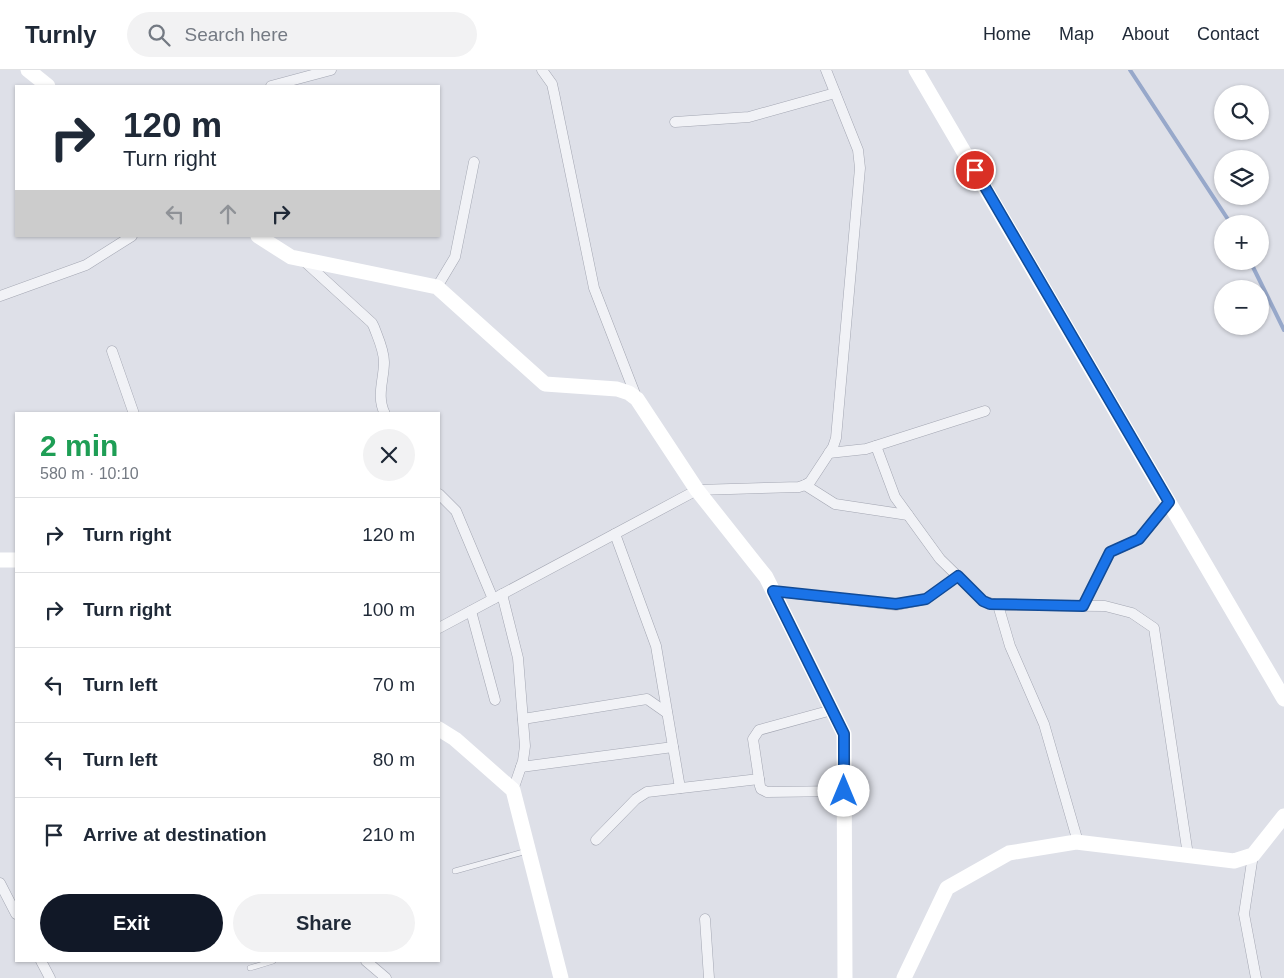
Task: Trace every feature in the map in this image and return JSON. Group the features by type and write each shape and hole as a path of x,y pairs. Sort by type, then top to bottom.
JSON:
{"street":[{"path":"28,70 47,85"},
{"path":"275,85 331,70"},
{"path":"542,70 552,84 594,288 637,399 697,490 766,577 844,734 845,978"},
{"path":"805,486 810,482 830,452 836,438 860,168 858,150 826,70"},
{"path":"916,70 1284,699"},
{"path":"675,122 749,118 835,92"},
{"path":"437,288 455,257 474,162"},
{"path":"0,296 86,265 130,237"},
{"path":"260,237 291,257 437,288 544,384 617,389 637,399"},
{"path":"301,259 372,323 384,359 380,402 384,412"},
{"path":"112,352 133,412"},
{"path":"830,452 861,450 985,411"},
{"path":"876,446 893,492 908,515 940,559 983,601 998,605 1105,606 1132,613 1154,628 1188,855"},
{"path":"440,627 697,490 805,486 836,504 908,515"},
{"path":"440,495 456,511 498,596 518,658 525,746 521,767 513,790 557,977"},
{"path":"1083,606 1110,552 1139,539 1169,502"},
{"path":"615,534 656,646 680,788"},
{"path":"0,560 15,560"},
{"path":"773,591 896,604 926,599 958,576"},
{"path":"998,605 1013,652 1044,724 1078,842"},
{"path":"471,611 495,700"},
{"path":"522,719 647,699 667,713"},
{"path":"832,710 759,730 753,739 761,789 767,792 844,791"},
{"path":"440,730 455,740 513,790"},
{"path":"521,767 673,747"},
{"path":"596,840 641,795 647,792 759,779"},
{"path":"1256,978 1244,914 1253,855 1284,816"},
{"path":"904,978 947,888 1009,854 1078,842 1234,861 1253,855"},
{"path":"0,883 15,912"},
{"path":"705,919 709,978"},
{"path":"42,962 50,978"},
{"path":"372,963 386,978"}],"lane":[{"path":"455,871 528,851"},
{"path":"250,968 270,962"}],"waterway":[{"path":"1130,70 1225,215"},
{"path":"1254,270 1284,330"}],"route":[{"path":"844,791 844,734 773,591 896,604 926,599 958,576 983,601 990,604 1083,606 1110,552 1139,539 1169,502 975,170"}]}
